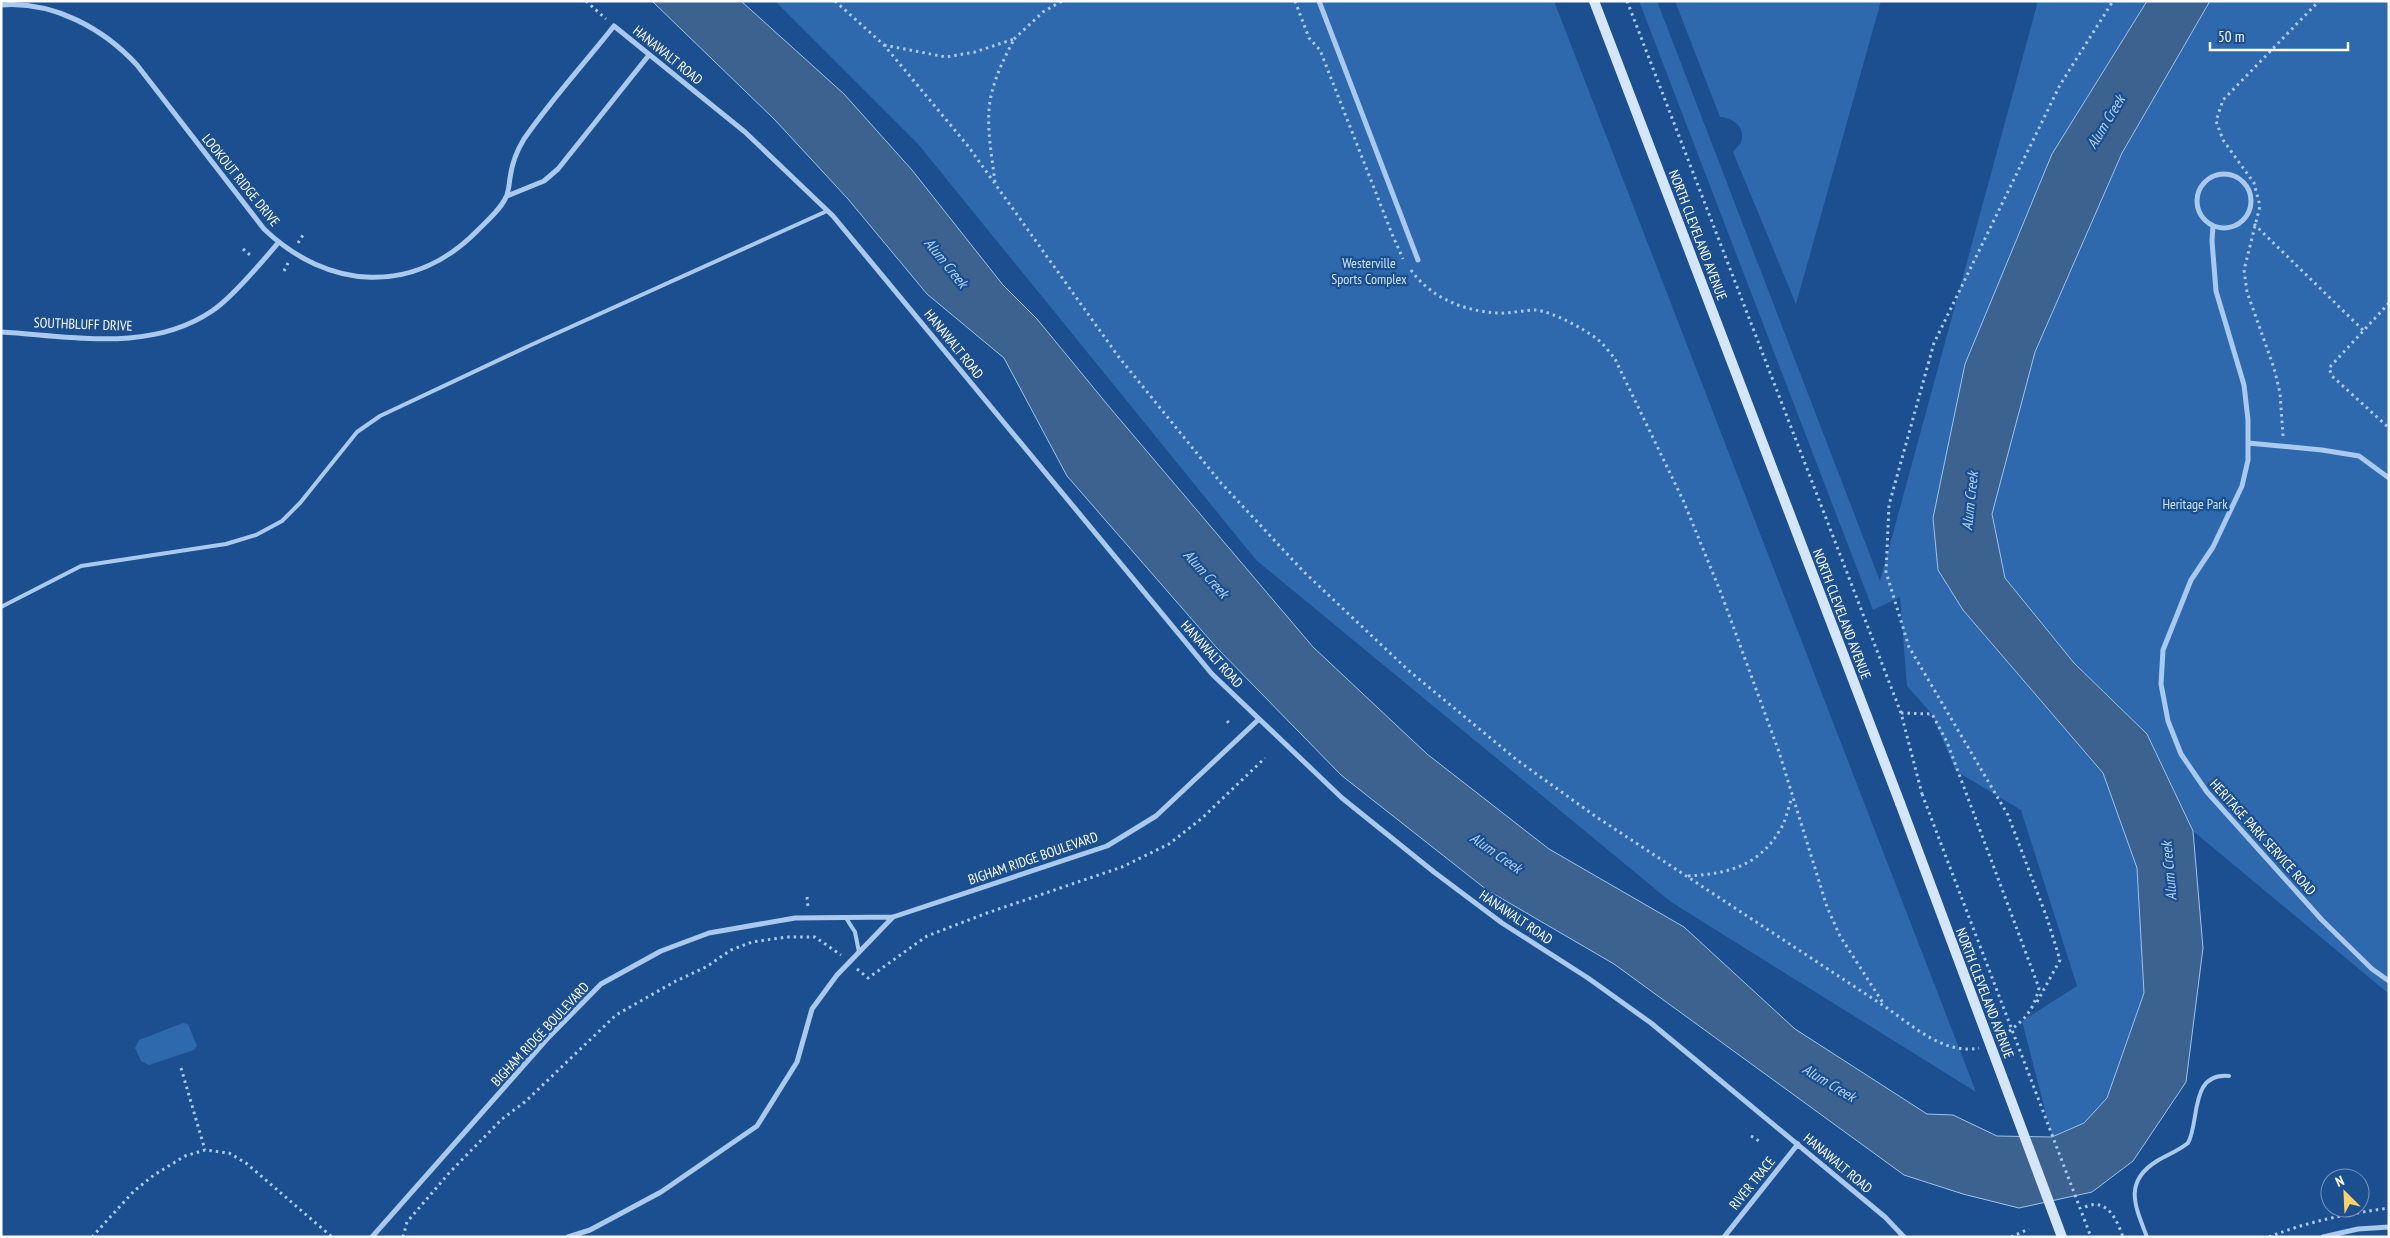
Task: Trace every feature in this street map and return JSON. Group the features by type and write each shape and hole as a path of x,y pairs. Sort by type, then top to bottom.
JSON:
{"main road":[{"name":"NORTH CLEVELAND AVENUE","path":"1594,1 1900,803 2062,1237"}],"street":[{"path":"1319,1 1418,260"},
{"name":"LOOKOUT RIDGE DRIVE","path":"1,5 19,5 63,14 90,26 115,43 137,65 264,230 278,243 295,255 318,267 346,275 374,278 402,275 428,267 455,250 490,218 507,196 515,153 614,26"},
{"name":"HANAWALT ROAD","path":"614,26 745,132 827,211 906,302 1002,423 1212,674 1258,720 1342,798 1434,872 1502,923 1588,978 1651,1023 1885,1217 1904,1237"},
{"name":"LOOKOUT RIDGE DRIVE","path":"507,196 544,180 558,169 649,54"},
{"path":"2221,174 2231,174 2240,178 2247,185 2251,194 2251,205 2248,214 2242,222 2233,227 2213,226 2199,212 2198,192 2203,183 2211,177 2221,174"},
{"name":"HERITAGE PARK SERVICE ROAD","path":"2213,226 2212,241 2216,291 2244,385 2248,420 2248,460 2242,486 2213,547 2191,580 2163,650 2161,684 2168,721 2181,754 2206,792 2322,920 2372,969 2389,982"},
{"name":"SOUTHBLUFF DRIVE","path":"1,332 130,339 159,335 186,326 223,302 278,243"},
{"path":"2248,443 2359,456 2389,478"},
{"name":"BIGHAM RIDGE BOULEVARD","path":"372,1237 547,1039 601,984 661,951 709,933 795,918 893,917 1107,846 1156,816 1258,720"},
{"name":"BIGHAM RIDGE BOULEVARD","path":"568,1237 590,1230 661,1192 757,1126 797,1062 812,1009 836,975 893,917"},
{"name":"RIVER TRACE","path":"1724,1237 1798,1144"},
{"path":"2323,1237 2358,1229 2389,1227"}],"lane":[{"path":"1,607 82,566 226,544 256,534 282,522 300,503 357,432 380,416 533,344 827,211"},
{"path":"846,918 855,932 859,952"},
{"path":"2147,1237 2136,1208 2134,1193 2137,1178 2147,1167 2188,1143 2192,1137 2198,1097 2207,1082 2219,1075 2229,1076"}],"path":[{"name":"HANAWALT ROAD","path":"586,1 614,26"},
{"path":"835,1 884,45 968,146 1118,356 1221,483 1303,571 1408,670 1517,760 1595,816 1930,1038 1965,1051 1987,1047"},
{"path":"884,45 946,57 975,52 1014,38 1043,12 1062,1"},
{"path":"1295,1 1309,38 1320,50 1404,261"},
{"path":"1626,1 1901,713 1922,794 2091,1237"},
{"path":"1994,1042 2022,1021 2034,1007 2060,960 2047,918 2008,815 1909,647 1886,572 1889,506 1934,344 2060,85 2113,1"},
{"path":"2284,446 2280,393 2274,368 2247,292 2244,270 2260,206 2254,183 2223,140 2216,121 2223,100 2319,1"},
{"path":"995,184 989,129 990,101 997,75 1014,38"},
{"path":"2254,224 2364,331"},
{"path":"297,245 303,234"},
{"path":"244,249 250,255"},
{"path":"284,271 288,263"},
{"path":"1409,267 1418,280 1443,299 1468,309 1498,314 1537,310 1570,322 1599,340 1615,359 1683,500 1721,593 1779,752 1827,907 1840,936 1884,1006"},
{"path":"2389,304 2329,368 2332,376 2389,428"},
{"path":"1901,713 1932,714 1947,742 2039,988 2034,1007"},
{"path":"862,973 868,978 927,936 987,913 1122,867 1169,844 1201,819 1265,758"},
{"path":"1687,876 1731,871 1745,864 1766,849 1781,829 1792,796"},
{"path":"807,897 808,907"},
{"path":"810,931 811,937"},
{"path":"403,1237 407,1222 450,1172 502,1118 526,1101 616,1016 674,982 706,967 731,950 752,942 787,937 815,937 841,955"},
{"path":"180,1068 205,1150"},
{"path":"1751,1136 1759,1141"},
{"path":"92,1237 134,1191 154,1175 185,1156 205,1150 228,1153 246,1163 332,1237"},
{"path":"2085,1207 2098,1205 2106,1208 2117,1220 2123,1237"},
{"path":"2270,1237 2299,1225 2338,1215 2389,1208"},
{"path":"2011,1237 2029,1229"}],"green space":[{"name":"Westerville Sports Complex","path":"775,1 1554,1 1976,1092 1671,902 1256,560 918,144"},
{"path":"1639,1 1657,1 1880,581 2038,1 2147,1 2052,154 1933,518 1938,570 1963,610 2103,773 2137,868 2144,993 2107,1098 2084,1123 2052,1137 2022,1021 2077,986 2021,810 1956,771 1932,714 1907,686 1900,597 1873,610"},
{"path":"1675,1 1881,1 1796,304 1733,152 1741,142 1742,132 1734,121 1720,117"},
{"name":"Heritage Park","path":"2210,1 2389,1 2389,994 2193,831 2147,734 2074,663 2005,578 1992,514 2035,352 2122,153"},
{"path":"183,1023 188,1024 197,1046 194,1050 149,1065 141,1061 135,1048 139,1040"}],"water":[{"name":"Alum Creek","path":"652,1 741,1 844,94 912,170 1003,285 1037,319 1313,647 1427,754 1549,849 1684,927 1795,1029 1927,1114 1953,1115 1997,1136 2052,1137 2084,1123 2107,1098 2144,993 2137,868 2103,773 1963,610 1938,570 1933,518 1965,364 2052,154 2147,1 2210,1 2122,153 2035,352 1992,514 2005,578 2074,663 2147,734 2193,831 2203,948 2186,1082 2133,1161 2092,1192 2019,1208 1963,1194 1904,1175 1614,964 1487,890 1341,775 1216,647 1067,476 1004,358 927,294 848,199 775,120"}]}
